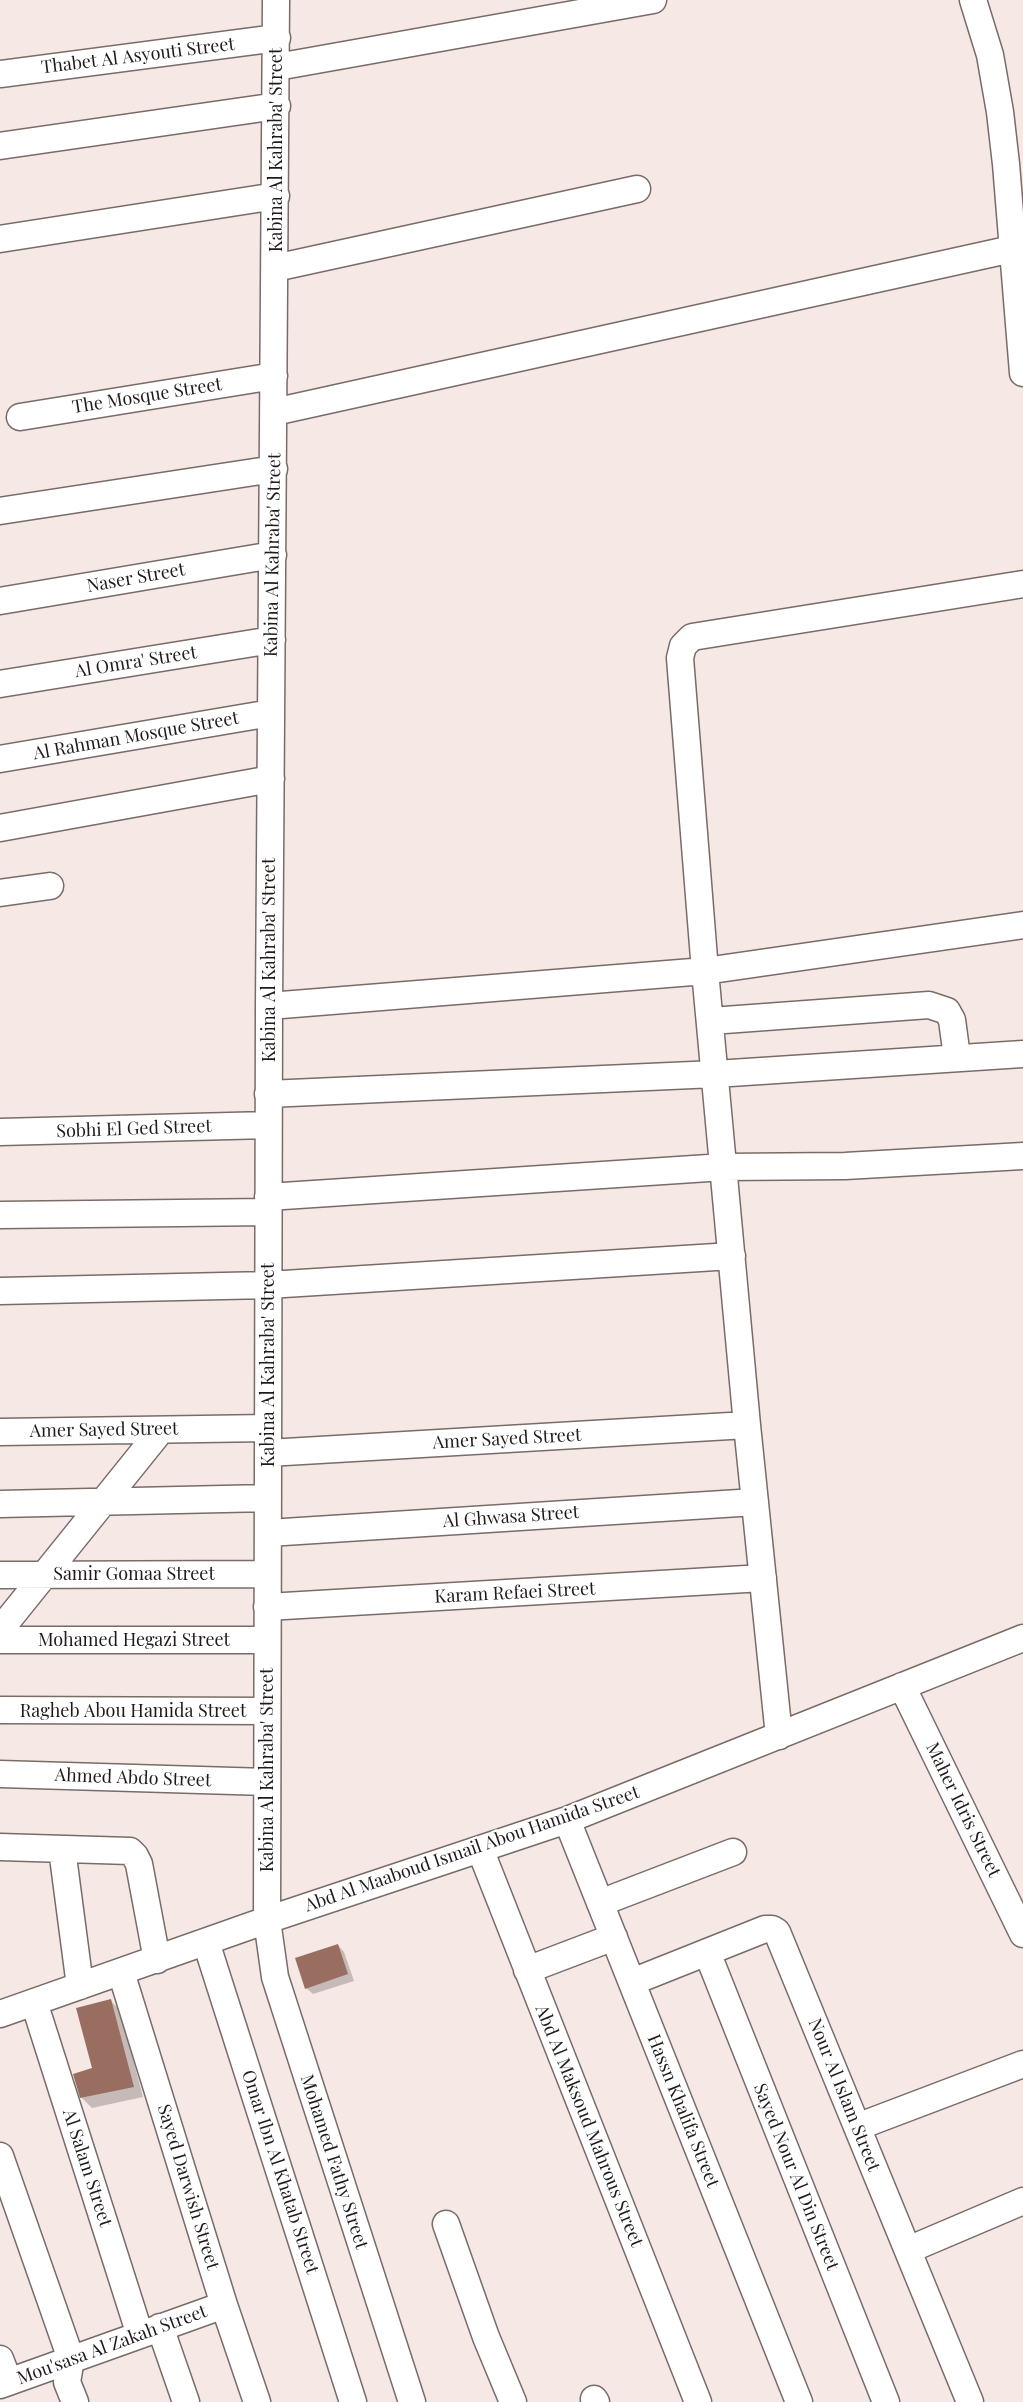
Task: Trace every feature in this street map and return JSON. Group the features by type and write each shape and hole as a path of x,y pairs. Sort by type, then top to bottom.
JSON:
{"street":[{"name":"Kabina Al Kahraba' Street","path":"267,1920 268,1094 277,106 276,0"},
{"path":"277,67 653,0"},
{"path":"973,0 990,55 1000,112 1023,373"},
{"name":"Thabet Al Asyouti Street","path":"0,74 277,38"},
{"path":"0,146 277,106"},
{"path":"275,268 637,188"},
{"path":"0,239 276,196"},
{"path":"274,412 1012,249"},
{"name":"The Mosque Street","path":"20,417 274,376"},
{"path":"0,512 274,469"},
{"name":"Naser Street","path":"0,601 273,555"},
{"path":"779,1736 747,1425 680,658 683,646 692,637 1023,584"},
{"name":"Al Omra' Street","path":"0,684 272,640"},
{"name":"Al Rahman Mosque Street","path":"0,758 271,713"},
{"path":"0,828 270,779"},
{"path":"0,893 50,886"},
{"path":"269,1006 706,971 1023,925"},
{"path":"711,1021 929,1005 947,1011 952,1020 958,1057"},
{"path":"268,1094 715,1074 1023,1054"},
{"name":"Sobhi El Ged Street","path":"0,1132 268,1125"},
{"path":"0,1215 268,1205 724,1167 845,1166 1023,1156"},
{"path":"0,1291 268,1285 732,1256"},
{"name":"Amer Sayed Street","path":"0,1432 161,1430 268,1441 747,1425"},
{"path":"0,1630 161,1430"},
{"path":"0,1504 268,1498"},
{"name":"Al Ghwasa Street","path":"268,1533 755,1502"},
{"name":"Samir Gomaa Street","path":"0,1575 267,1574"},
{"name":"Karam Refaei Street","path":"267,1607 763,1578"},
{"name":"Abd Al Maaboud Ismail Abou Hamida Street","path":"0,2014 267,1920 567,1820 1023,1638"},
{"name":"Mohamed Hegazi Street","path":"0,1640 267,1640"},
{"name":"Maher Idris Street","path":"902,1686 1023,1934"},
{"name":"Ragheb Abou Hamida Street","path":"0,1710 267,1711"},
{"name":"Ahmed Abdo Street","path":"0,1774 267,1782"},
{"name":"Hassn Khalifa Street","path":"567,1820 800,2402"},
{"path":"0,1847 130,1851 135,1856 157,1960"},
{"path":"62,1848 80,1986"},
{"name":"Abd Al Maksoud Mahrous Street","path":"480,1849 698,2402"},
{"path":"600,1903 733,1852"},
{"name":"Mohamed Fathy Street","path":"267,1920 275,1977 412,2402"},
{"name":"Nour Al Islam Street","path":"632,1982 765,1929 772,1929 777,1932 970,2402"},
{"path":"527,1970 614,1938"},
{"name":"Omar Ibn Al Khatab Street","path":"206,1942 353,2402"},
{"name":"Sayed Nour Al Din Street","path":"707,1952 886,2402"},
{"name":"Sayed Darwish Street","path":"121,1972 224,2304 257,2402"},
{"name":"Al Salam Street","path":"34,2002 150,2331"},
{"path":"857,2127 1023,2064"},
{"path":"0,2156 71,2359 67,2382 75,2402"},
{"path":"908,2250 1023,2201"},
{"path":"446,2224 486,2337 513,2402"},
{"name":"Mou'sasa Al Zakah Street","path":"3,2375 71,2359 224,2304"},
{"path":"150,2331 184,2401"}],"building":[{"path":"338,1944 348,1974 305,1989 295,1958"},
{"path":"111,1999 134,2087 80,2098 73,2074 92,2068 76,2008"}]}
